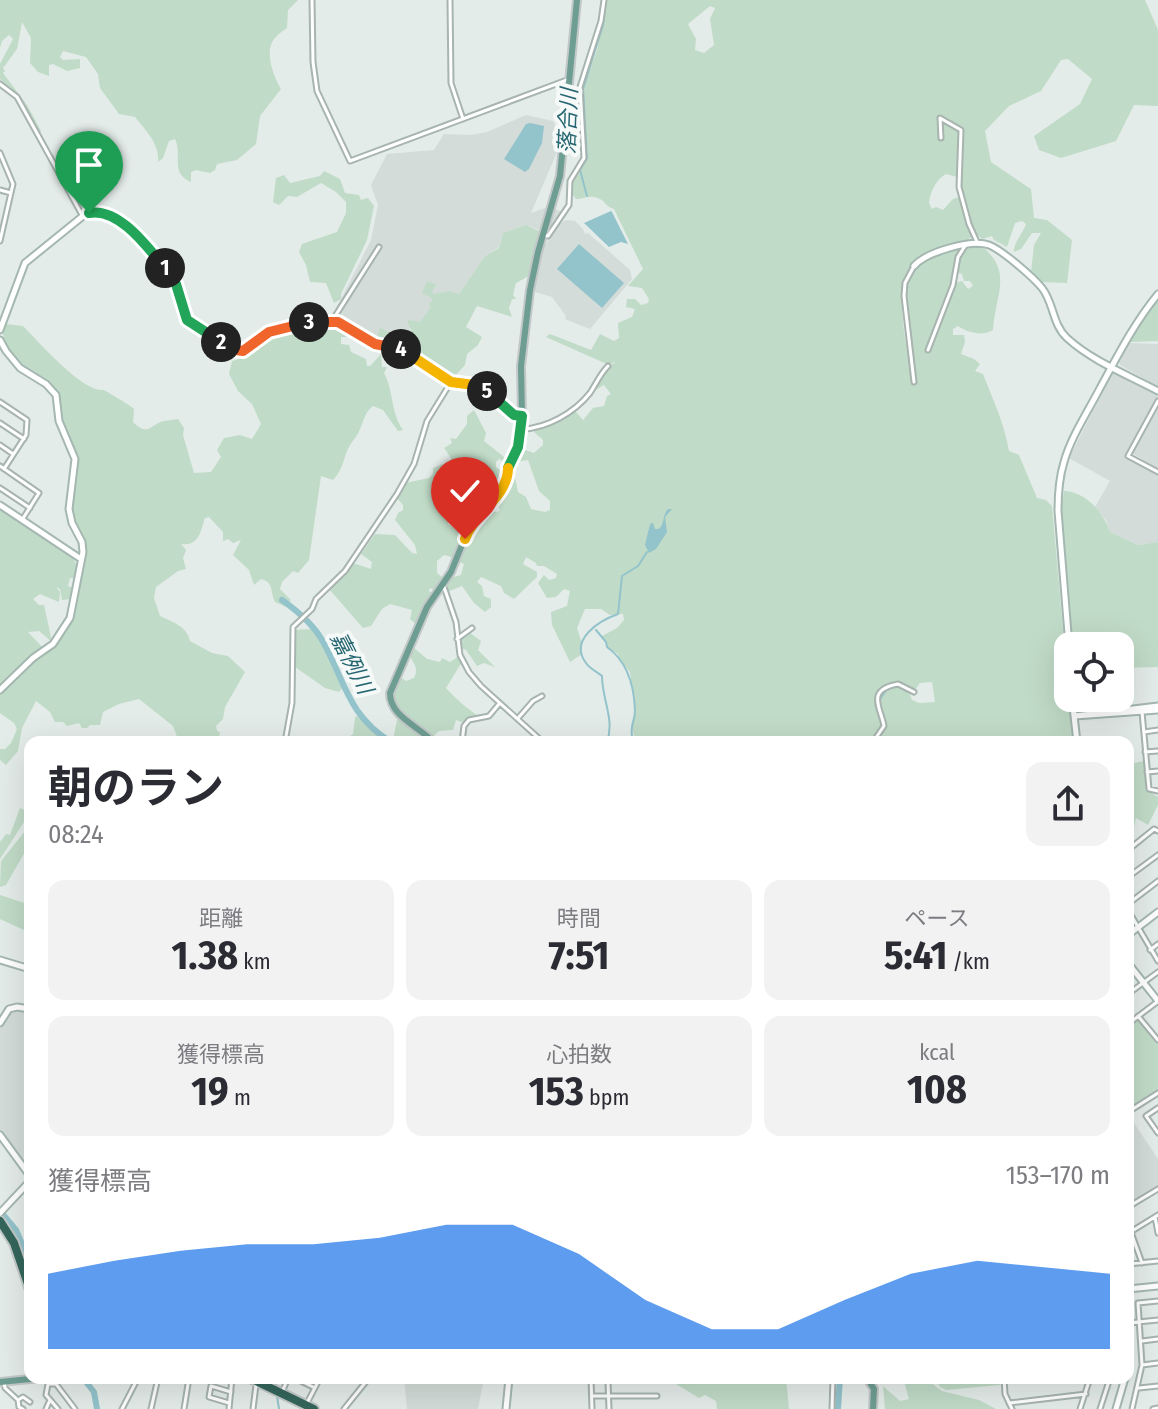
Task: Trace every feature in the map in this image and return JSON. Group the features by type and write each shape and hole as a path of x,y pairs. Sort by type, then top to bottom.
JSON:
{"highway":[{"path":"0,1221 14,1243 24,1271"},
{"path":"262,1384 308,1408"}],"main road":[{"path":"426,736 396,711 390,696 422,617 457,560 470,525 507,481 509,464 518,447 522,416 522,354 532,277 560,176 577,0"},
{"path":"2,1382 24,1380"},
{"path":"871,1384 874,1389 873,1409"}],"street":[{"path":"312,0 313,62 317,91 350,161 569,80"},
{"path":"450,0 451,83 463,119"},
{"path":"543,235 548,236 567,208 570,181 584,158 580,87 601,21 604,0"},
{"path":"0,84 17,97 83,216"},
{"path":"941,138 940,118 961,129 959,187 978,244"},
{"path":"0,153 13,184 0,241"},
{"path":"0,172 8,173"},
{"path":"0,190 11,193"},
{"path":"0,210 7,211"},
{"path":"0,330 25,263 83,216 94,211 104,212 133,233 172,276 187,320 229,349 243,351 274,330 332,321 350,327 375,344 406,351 451,382 479,386 514,415 522,416"},
{"path":"914,382 905,283 914,266 930,254 978,244 996,249 1038,284 1047,295 1055,321 1063,334 1158,391"},
{"path":"928,350 950,294 958,257 965,246"},
{"path":"332,321 379,247"},
{"path":"1068,632 1058,491 1069,448 1139,318 1158,294"},
{"path":"0,340 20,368 46,384 56,395 59,421 76,463 69,513 82,542 74,608 65,627 53,644 33,658 0,690"},
{"path":"520,429 533,429 567,415 590,393 608,366"},
{"path":"286,736 292,703 291,632 312,609 316,599 345,571 411,470 427,421 451,382"},
{"path":"1158,401 1128,456 1158,472"},
{"path":"0,402 27,420 24,439 2,468 38,492 22,520"},
{"path":"0,423 24,439"},
{"path":"0,445 14,454"},
{"path":"0,488 30,508"},
{"path":"0,505 81,559"},
{"path":"443,583 456,622 460,655 469,672 536,736"},
{"path":"457,639 472,628"},
{"path":"877,736 884,726 876,707 883,690 898,684 914,692"},
{"path":"518,718 542,696"},
{"path":"463,736 464,726 469,720 489,716 500,703"},
{"path":"1075,716 1158,708"},
{"path":"1075,716 1142,712 1158,708"},
{"path":"1074,712 1077,736"},
{"path":"1142,712 1149,789 1158,791"},
{"path":"1144,732 1158,730"},
{"path":"1145,752 1158,751"},
{"path":"1147,772 1158,771"},
{"path":"1134,845 1154,829 1158,831"},
{"path":"1134,873 1158,855"},
{"path":"1134,899 1158,881"},
{"path":"1134,930 1158,912"},
{"path":"1134,922 1158,961"},
{"path":"1150,950 1158,944"},
{"path":"0,960 24,967"},
{"path":"1134,971 1158,1001 1134,1019"},
{"path":"1134,990 1158,972"},
{"path":"0,1023 9,1009 24,1008"},
{"path":"1138,1016 1158,1040"},
{"path":"1134,1108 1158,1093"},
{"path":"1139,1105 1158,1132"},
{"path":"1146,1116 1158,1108"},
{"path":"0,1135 24,1169"},
{"path":"2,1211 24,1185"},
{"path":"1134,1203 1158,1189"},
{"path":"1134,1230 1157,1216 1158,1233"},
{"path":"1134,1237 1142,1263"},
{"path":"1134,1264 1158,1261"},
{"path":"1134,1288 1158,1286"},
{"path":"1132,1409 1142,1365 1138,1303 1158,1301"},
{"path":"1134,1322 1158,1320"},
{"path":"1142,1341 1158,1339"},
{"path":"1142,1365 1158,1363"},
{"path":"2,1382 23,1409"},
{"path":"58,1409 46,1395 48,1384 56,1384 75,1409"},
{"path":"122,1409 135,1384"},
{"path":"151,1409 157,1384"},
{"path":"184,1409 188,1384"},
{"path":"229,1409 232,1384"},
{"path":"253,1384 253,1409"},
{"path":"281,1393 285,1384"},
{"path":"310,1384 313,1387"},
{"path":"308,1408 315,1384"},
{"path":"344,1409 364,1384"},
{"path":"506,1409 508,1384"},
{"path":"592,1409 593,1384"},
{"path":"608,1384 609,1409"},
{"path":"832,1409 833,1384"},
{"path":"1005,1384 1012,1409"},
{"path":"1080,1409 1088,1384"},
{"path":"1100,1409 1108,1384"},
{"path":"1116,1409 1123,1384"},
{"path":"229,1403 209,1397 211,1386 231,1392"},
{"path":"1139,1388 1158,1386"},
{"path":"1009,1403 1086,1394"},
{"path":"592,1396 657,1396"},
{"path":"18,1400 23,1397 30,1402"},
{"path":"46,1409 50,1400"}],"shaded area":[{"path":"526,115 553,121 561,134 560,145 531,213 548,207 563,212 547,233 526,225 503,233 499,247 485,256 459,294 449,291 433,294 431,291 437,286 427,281 423,293 433,299 432,307 420,322 412,322 408,336 397,337 382,328 403,347 378,343 333,315 371,240 378,205 371,185 387,154 434,150 444,134 487,132"},
{"path":"566,220 575,221 585,234 588,233 630,270 632,279 590,329 565,319 552,297 532,291 542,250 559,224"},
{"path":"1129,343 1158,344 1158,387 1120,365"},
{"path":"1117,373 1158,395 1124,456 1158,475 1158,542 1138,545 1110,532 1106,520 1095,507 1110,481 1069,458 1112,374"},
{"path":"1158,406 1158,469 1132,453"},
{"path":"24,1012 24,1166 0,1133 0,1029 8,1013"},
{"path":"1134,1123 1158,1159 1158,1186 1134,1200"},
{"path":"405,1384 483,1384 478,1409 407,1409"}],"green space":[{"path":"0,0 298,0 288,10 287,28 276,37 270,48 272,70 281,89 260,116 256,144 237,160 217,164 210,173 191,172 191,182 178,169 175,139 169,141 163,158 158,162 157,149 151,138 135,117 119,114 100,88 98,74 86,57 63,51 60,57 63,60 80,59 80,68 67,71 53,64 49,65 49,76 38,72 30,63 31,38 22,22 17,49 3,68 3,73 27,105 41,131 39,134 18,96 0,79 0,64 13,39 9,35 0,48"},
{"path":"607,0 1145,0 1158,30 1158,106 1134,105 1116,141 1061,158 1039,150 1034,136 1080,104 1092,79 1068,59 1061,60 1041,91 1009,106 985,131 991,162 1031,189 1034,218 1047,220 1072,240 1067,283 1041,282 1031,272 1034,245 1041,233 1032,233 1021,249 1014,252 1026,224 1022,221 1015,223 1007,247 992,236 982,239 973,229 961,188 962,130 939,117 941,133 940,121 961,131 957,177 942,176 934,187 929,203 932,209 943,210 959,197 973,235 957,245 927,253 914,262 906,276 903,292 904,330 912,381 916,382 905,297 911,275 930,257 961,248 929,351 955,283 962,281 968,289 973,286 957,272 963,253 981,246 997,265 1000,284 993,330 975,333 958,326 953,329 953,335 964,335 961,354 980,364 975,371 983,374 1009,451 1019,455 1037,498 1046,500 1052,506 1063,632 1054,632 1054,712 1070,712 1072,736 879,736 885,725 878,706 884,692 897,686 909,692 912,700 919,703 935,702 932,682 920,683 914,691 901,683 894,684 879,694 876,705 883,726 876,736 634,736 631,725 635,711 630,672 619,660 618,654 607,647 602,636 617,628 624,620 623,614 610,615 601,609 585,609 577,628 582,654 570,662 552,625 551,612 567,606 570,591 564,589 556,597 547,598 538,583 544,575 549,580 556,578 557,574 544,566 537,566 526,557 523,564 537,572 537,577 514,599 504,593 501,586 481,577 477,582 482,586 484,596 491,599 491,607 485,612 462,586 447,592 449,578 461,575 464,564 457,561 475,525 489,511 500,510 496,499 501,492 508,490 510,472 515,477 518,492 526,497 531,509 550,510 550,501 539,491 528,460 516,462 519,448 534,453 543,445 543,440 534,432 537,426 555,422 571,412 576,412 583,420 593,408 604,406 607,396 611,394 604,385 592,392 603,373 616,361 609,365 546,337 550,334 591,350 600,334 614,341 619,338 618,323 632,317 635,309 626,307 627,299 635,299 641,305 648,303 649,299 642,288 628,286 643,269 614,209 602,200 590,197 576,199 571,193 573,178 588,158 583,89 597,50","holes":["710,6 715,8 710,19 714,45 704,53 695,50 696,39 688,24"]},
{"path":"324,171 340,179 345,193 359,195 361,200 368,198 374,206 367,240 341,299 334,303 326,283 310,282 299,252 302,244 337,232 346,213 346,202 321,183 297,197 288,196 279,205 273,202 276,178 284,175 290,183 320,176"},
{"path":"526,225 541,232 529,276 516,283 513,295 516,299 512,299 509,308 512,317 477,306 466,327 482,337 467,354 465,365 453,378 447,378 401,344 377,338 380,327 397,337 408,336 411,330 407,320 420,322 431,307 429,305 433,299 422,293 427,281 437,285 433,294 449,291 459,294 485,256 499,248 503,233"},
{"path":"1158,300 1158,341 1130,342 1143,319"},
{"path":"6,324 23,326 73,375 132,407 133,422 142,429 178,419 184,428 183,435 194,473 211,472 221,457 217,450 224,438 240,435 252,439 261,424 252,404 238,391 229,374 232,361 275,336 306,326 326,327 346,334 348,337 341,337 341,344 349,345 351,352 366,359 367,366 381,354 382,367 387,367 384,373 396,416 403,430 398,431 383,410 373,406 350,445 337,476 333,480 321,476 309,560 298,573 293,571 282,582 280,589 291,600 288,603 282,601 286,607 275,602 268,582 261,579 254,585 249,570 233,555 241,540 233,543 228,539 223,541 223,532 209,517 205,518 195,541 181,544 186,550 183,558 186,569 178,571 156,587 154,598 160,616 182,628 190,641 212,653 228,656 245,672 225,707 223,719 216,726 219,736 177,736 173,726 139,699 103,712 100,725 87,728 82,728 79,723 67,726 63,722 55,722 50,712 36,701 22,728 18,751 6,765 0,760 0,749 11,743 17,729 0,713 0,692 8,688 35,659 54,646 72,619 85,547 72,510 76,456 62,422 58,396 48,382 19,363 6,346 3,333"},
{"path":"474,410 486,433 484,441 508,460 507,463 499,459 496,462 496,467 506,474 503,481 479,469 498,490 488,503 468,486 444,448 452,443 450,438 456,439 467,424 467,416"},
{"path":"443,464 447,476 458,478 486,505 466,528 448,518 448,524 464,535 455,558 444,555 437,561 437,573 444,579 436,591 430,588 433,594 416,624 410,619 412,610 390,604 382,609 371,626 363,628 329,589 353,563 371,569 372,562 361,554 375,534 395,535 412,553 417,554 415,545 395,520 403,510 397,498 405,483 429,478 433,468"},
{"path":"1064,491 1072,492 1093,504 1110,532 1138,545 1158,542 1158,667 1134,668 1134,632 1072,632 1061,511"},
{"path":"0,508 72,557 77,565 68,586 74,588 72,599 62,600 60,589 56,587 60,592 59,602 40,594 33,599 44,605 52,642 39,631 28,632 44,649 0,688"},
{"path":"311,629 321,640 342,689 339,692 325,688 295,667 295,630"},
{"path":"469,632 481,641 478,650 495,667 484,663 477,666 466,650 461,648 461,639"},
{"path":"413,647 427,659 440,662 442,658 450,662 459,656 462,662 446,688 480,717 464,723 456,720 453,730 439,731 434,736 429,736 407,719 395,698 400,677 406,681 416,674 409,652"},
{"path":"358,716 378,736 350,736 355,717"},
{"path":"400,717 423,736 394,736"},
{"path":"1144,761 1146,790 1158,797 1158,805 1148,825 1136,818 1134,827 1134,763"},
{"path":"20,808 24,810 24,822 0,859 0,842 6,834 10,835"},
{"path":"24,832 24,854 6,885 0,887 1,861"},
{"path":"0,895 24,903 24,930 0,919"},
{"path":"1137,1019 1158,1043 1158,1091 1134,1106 1134,1021"},
{"path":"676,1384 787,1384 789,1409 717,1409 716,1401 705,1395 699,1398"},
{"path":"905,1384 933,1384 942,1391 979,1400 996,1409 885,1409 883,1386 900,1401 909,1399"},
{"path":"938,1384 1000,1384 946,1390"}],"water":[{"path":"526,124 544,126 542,143 525,172 504,159"},
{"path":"611,211 628,244 621,242 609,247 584,223"},
{"path":"579,244 624,283 602,308 557,269"},
{"path":"668,509 672,509 665,517 667,532 656,549 649,553 645,545 650,524 659,529"}],"waterway":[{"name":"落合川","path":"587,196 580,170 587,158 583,89 603,25 606,0"},
{"path":"608,736 610,725 602,676 586,663 581,646 589,632 618,614 622,576 638,566 647,552"},
{"name":"嘉例川","path":"282,600 314,628 356,708 382,736"},
{"path":"596,630 620,659 631,683 635,710 632,736"},
{"path":"879,701 886,690"},
{"path":"880,736 884,730"},
{"path":"0,1211 16,1230 24,1249"},
{"path":"88,1384 94,1392 97,1409"},
{"name":"嘉例川","path":"838,1409 840,1384"},
{"path":"277,1396 279,1409"}],"route":[{"path":"89,213 104,212 133,233 172,276 187,320 229,349 243,351 262,336 282,328 319,320 338,322 375,344 406,351 451,382 484,389 514,415 522,416 519,445 509,464 506,484 470,525 465,539"}]}
